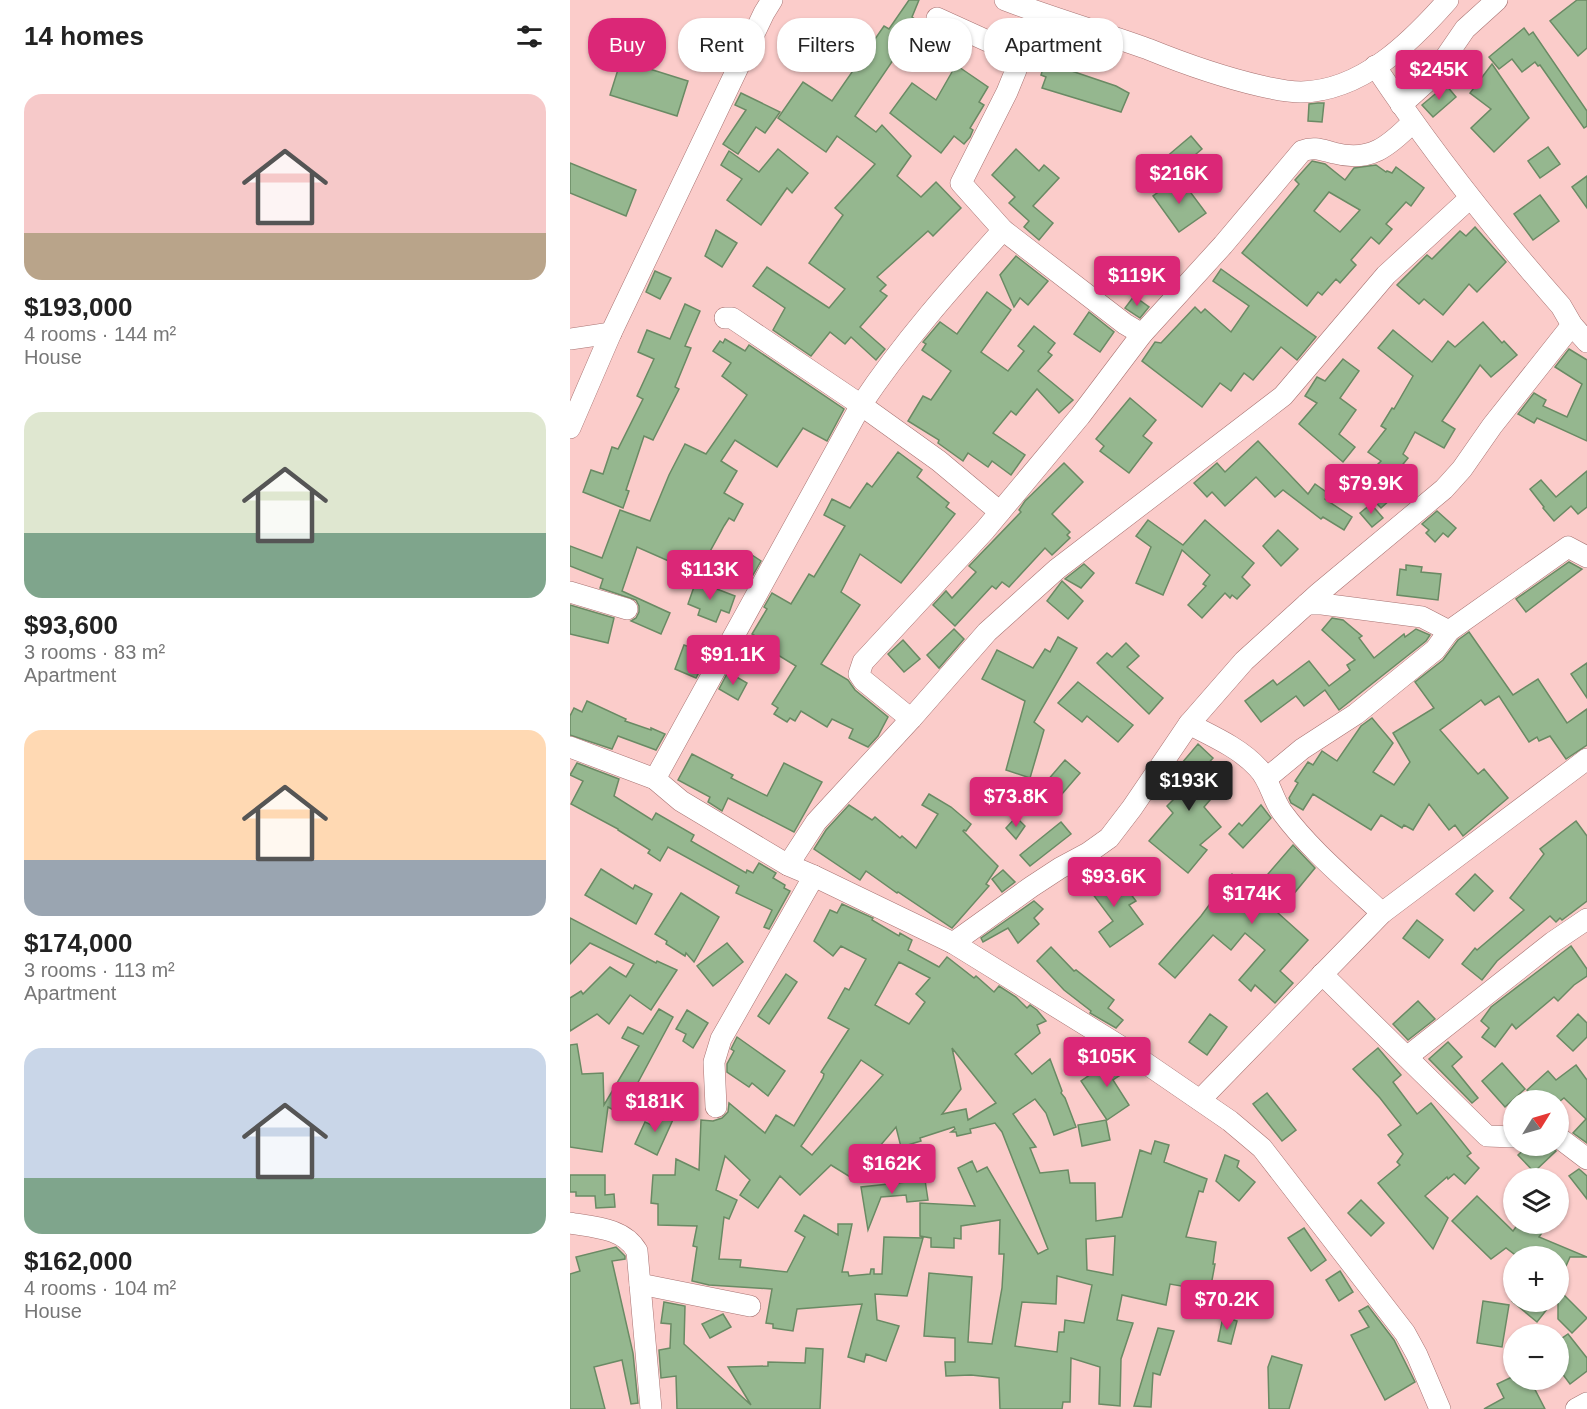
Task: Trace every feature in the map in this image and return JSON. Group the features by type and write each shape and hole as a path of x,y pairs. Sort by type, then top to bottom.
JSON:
{"street":[{"path":"1005,0 1118,38 1215,75 1286,91 1303,92 1322,89 1359,77 1398,51 1418,34 1448,0"},
{"path":"911,719 862,680 859,674 863,662 1000,512 1080,416 1142,334 1223,245 1302,151 1312,147 1349,157 1374,153 1393,142 1407,113 1465,28 1497,0"},
{"path":"570,428 611,333 765,4"},
{"path":"972,34 1003,48 1016,70 962,183 1002,230 1125,324 1142,334"},
{"path":"1375,66 1470,198 1561,306 1572,325 1587,342"},
{"path":"788,865 816,822 987,632 1057,569 1283,396 1386,275 1470,198"},
{"path":"656,779 861,405 888,365 929,313 1002,230"},
{"path":"725,318 732,318 861,405 939,461 1000,512"},
{"path":"953,943 1031,886 1088,853 1108,838 1132,808 1189,723 1244,661 1307,604 1444,489 1462,469 1492,426 1572,325"},
{"path":"570,339 611,333"},
{"path":"1267,778 1302,749 1356,714 1434,651 1449,631 1568,547 1587,557"},
{"path":"570,592 627,609"},
{"path":"1307,604 1422,617 1449,631"},
{"path":"1189,723 1248,758 1267,778 1280,810 1315,849 1382,913"},
{"path":"570,747 656,779 681,801 788,865 953,943 1128,1051 1230,1121 1262,1148 1300,1194 1405,1333 1440,1409"},
{"path":"1200,1100 1382,913 1587,759"},
{"path":"716,1107 714,1062 721,1039 814,876"},
{"path":"1407,1057 1553,942 1587,919"},
{"path":"1322,974 1487,1136 1503,1137"},
{"path":"1569,1145 1587,1159"},
{"path":"570,1223 611,1232 631,1241 637,1251 651,1409"},
{"path":"640,1284 750,1306"},
{"path":"1576,1409 1587,1404"}],"building":[{"path":"909,0 919,0 913,18 897,18"},
{"path":"1577,0 1587,0 1587,48 1578,56 1550,21"},
{"path":"884,26 888,28 888,68 855,116 876,132 882,125 911,156 897,176 921,197 936,182 961,208 933,236 928,231 877,277 886,285 880,291 887,296 860,327 885,349 876,360 851,337 845,344 830,332 811,356 773,330 785,308 753,286 767,267 829,308 845,289 809,263 843,215 835,208 875,164 837,136 826,152 778,118 803,82 832,101 852,72 876,72 876,38"},
{"path":"1524,28 1529,35 1533,32 1587,111 1587,126 1584,128 1540,65 1538,66 1535,62 1522,72 1512,59 1499,69 1489,57"},
{"path":"1492,64 1529,118 1494,152 1471,128 1491,109 1470,93"},
{"path":"617,72 659,72 688,81 677,116 610,95"},
{"path":"952,72 966,72 988,87 979,102 984,105 970,128 973,130 970,137 964,144 954,136 941,153 890,113 912,83 936,100"},
{"path":"1042,72 1075,72 1116,86 1129,93 1121,112 1042,88 1046,77 1041,75"},
{"path":"1446,85 1456,97 1433,117 1422,105"},
{"path":"741,93 780,112 765,133 756,127 738,154 723,144 746,110 735,105"},
{"path":"1324,103 1322,122 1308,121 1309,104"},
{"path":"1191,136 1202,149 1176,171 1165,158"},
{"path":"1548,147 1560,164 1540,178 1528,161"},
{"path":"778,149 808,173 792,193 787,188 761,225 727,200 742,179 721,165 729,151 759,172"},
{"path":"1016,149 1039,171 1044,165 1059,178 1033,206 1053,223 1039,240 1024,227 1029,221 1009,203 1015,197 992,175"},
{"path":"1312,161 1325,164 1345,180 1354,168 1376,165 1392,173 1396,167 1424,188 1411,206 1406,202 1386,224 1392,229 1379,244 1371,237 1351,260 1356,265 1340,283 1336,279 1322,295 1318,292 1307,306 1242,253 1299,184 1295,180","holes":["1329,192 1360,210 1340,232 1314,211"]},
{"path":"570,163 636,190 626,216 570,193"},
{"path":"1587,176 1587,208 1572,187"},
{"path":"1179,177 1206,213 1179,232 1153,196"},
{"path":"1540,195 1559,221 1533,240 1514,214"},
{"path":"1475,227 1506,262 1477,292 1469,284 1443,315 1424,299 1419,304 1397,285 1427,255 1432,259 1460,231 1466,236"},
{"path":"716,230 737,243 722,267 705,256"},
{"path":"1016,256 1048,281 1028,305 1020,298 1014,307 1000,275"},
{"path":"1221,269 1316,337 1297,360 1281,347 1253,380 1244,373 1231,391 1220,383 1202,407 1142,361 1155,342 1161,343 1195,307 1201,313 1205,309 1231,332 1249,306 1213,281"},
{"path":"655,271 671,278 660,299 646,292"},
{"path":"987,292 1011,310 981,352 1008,371 1024,351 1018,346 1034,326 1055,343 1048,352 1052,355 1038,371 1073,400 1059,413 1037,389 1016,415 1011,411 993,433 1025,455 1011,475 992,461 988,467 968,453 963,461 938,443 939,440 908,421 923,396 931,400 951,371 922,350 926,344 923,342 940,322 957,334"},
{"path":"1134,296 1149,307 1140,318 1125,308"},
{"path":"685,304 700,311 685,346 691,348 675,387 679,389 653,440 644,436 626,490 629,491 623,508 583,492 591,470 603,474 612,447 618,449 643,399 637,396 654,359 638,352 647,330 670,339"},
{"path":"1089,312 1114,332 1100,352 1074,334"},
{"path":"1483,322 1502,343 1504,341 1517,355 1491,377 1480,365 1442,421 1455,429 1444,448 1415,432 1403,454 1408,458 1391,479 1401,490 1381,508 1358,484 1381,461 1368,452 1386,429 1381,426 1413,376 1378,348 1393,330 1432,362 1448,341 1455,347"},
{"path":"725,339 745,351 749,345 844,409 827,441 803,428 777,467 735,440 721,461 737,471 724,493 743,504 734,521 729,518 707,557 714,561 705,577 637,547 622,591 670,613 661,634 631,621 639,612 636,600 600,588 603,579 570,566 570,546 602,558 620,510 650,521 685,444 706,454 747,395 722,376 731,363 713,351 720,341 723,343"},
{"path":"1569,349 1587,360 1587,441 1537,418 1534,423 1518,414 1534,393 1546,400 1543,406 1567,417 1582,384 1555,367"},
{"path":"1343,359 1359,371 1340,398 1356,410 1339,434 1355,447 1343,462 1299,424 1317,403 1305,396 1317,377 1325,381"},
{"path":"1130,398 1156,420 1143,436 1152,443 1129,473 1100,451 1104,446 1096,439"},
{"path":"1258,441 1308,494 1315,484 1329,494 1325,499 1352,517 1344,530 1323,517 1321,519 1283,490 1275,497 1256,477 1225,506 1212,492 1207,497 1194,483 1217,463 1225,472"},
{"path":"898,452 922,470 917,477 949,503 946,507 955,514 901,583 860,554 841,592 860,605 821,664 848,680 855,690 888,717 878,736 868,747 849,738 853,729 832,719 827,727 801,711 795,721 790,718 787,722 774,714 778,708 772,704 796,666 768,649 770,645 752,634 767,609 764,607 772,593 791,604 809,574 814,577 845,526 824,515 832,499 850,508 867,483 872,487"},
{"path":"1064,463 1083,482 1052,514 1070,532 1067,535 1070,538 1052,555 1045,548 1009,587 1002,582 996,589 992,586 955,626 933,605 946,591 952,598 976,572 969,566 1021,512 1019,510 1025,501"},
{"path":"1587,471 1587,507 1578,514 1571,506 1554,521 1530,489 1541,480 1556,497"},
{"path":"1371,504 1383,518 1372,527 1360,513"},
{"path":"1437,511 1456,528 1448,537 1443,533 1435,542 1426,533 1429,530 1422,524"},
{"path":"1148,520 1183,545 1205,520 1254,563 1242,577 1250,585 1237,599 1232,595 1230,598 1225,593 1202,618 1188,605 1206,586 1203,584 1210,575 1182,550 1163,595 1136,583 1151,547 1136,536"},
{"path":"1278,530 1298,549 1281,566 1263,546"},
{"path":"749,553 761,561 749,582 737,574"},
{"path":"1569,562 1582,569 1526,612 1516,599"},
{"path":"1084,564 1094,573 1081,588 1065,579"},
{"path":"1406,565 1422,567 1421,572 1441,574 1438,600 1397,595 1400,569 1406,570"},
{"path":"696,581 735,596 729,613 721,610 716,622 698,615 700,609 688,604"},
{"path":"1062,581 1083,601 1068,619 1047,601"},
{"path":"570,605 614,618 608,643 570,634"},
{"path":"1332,618 1343,620 1362,636 1359,638 1374,658 1404,634 1405,637 1416,629 1430,635 1426,641 1339,710 1325,690 1304,706 1296,696 1261,722 1245,701 1273,680 1277,685 1309,661 1329,686 1350,670 1347,665 1355,660 1322,630"},
{"path":"954,629 964,639 939,668 927,655"},
{"path":"1469,632 1513,695 1538,679 1567,723 1587,709 1587,745 1566,759 1550,736 1539,741 1537,737 1529,742 1499,696 1485,705 1481,700 1440,730 1478,774 1484,769 1508,798 1463,836 1455,825 1449,830 1429,804 1413,830 1404,825 1402,828 1381,815 1371,830 1313,794 1303,810 1291,803 1289,798 1298,783 1295,781 1308,762 1313,765 1322,751 1337,761 1361,726 1372,718 1393,743 1373,772 1394,785 1410,762 1393,733 1434,708 1415,682 1443,660 1458,640"},
{"path":"1058,637 1077,648 1034,722 1044,730 1030,778 1006,770 1025,701 982,679 997,650 1033,668 1045,649 1050,652"},
{"path":"903,640 920,659 904,672 888,654"},
{"path":"1126,643 1139,656 1127,667 1163,698 1149,714 1097,663 1107,653 1112,657"},
{"path":"701,644 712,648 696,678 675,669 684,645 698,650"},
{"path":"1587,663 1587,698 1571,674"},
{"path":"728,672 747,683 738,700 719,689"},
{"path":"1078,682 1133,725 1118,742 1087,716 1082,722 1058,703"},
{"path":"587,701 626,719 625,721 665,734 656,750 618,736 612,749 570,735 570,716 574,708 582,712"},
{"path":"1198,744 1213,758 1204,768 1223,785 1204,807 1221,827 1200,845 1207,850 1188,873 1149,841 1173,813 1167,806 1178,795 1165,783"},
{"path":"692,754 733,775 731,778 767,796 784,763 822,782 794,832 728,798 722,811 708,802 710,797 678,780"},
{"path":"1065,760 1080,773 1062,794 1047,781"},
{"path":"577,763 619,779 614,796 652,820 656,813 694,835 691,841 746,873 747,870 753,873 759,863 776,873 773,878 790,891 769,929 764,927 772,910 736,893 739,886 668,847 660,861 648,853 650,850 618,829 571,804 583,781 570,775"},
{"path":"929,794 951,807 971,824 966,831 963,831 998,866 986,884 989,886 952,928 866,871 860,880 814,849 826,830 849,805 872,820 875,817 916,848 938,814 922,805"},
{"path":"1261,805 1271,818 1243,848 1229,834 1239,823 1242,826"},
{"path":"1016,817 1025,826 1016,839 1006,828"},
{"path":"1576,821 1587,836 1587,901 1562,920 1560,918 1556,922 1550,916 1497,961 1482,980 1462,964 1475,948 1477,950 1524,910 1510,898 1544,854 1540,849"},
{"path":"1061,822 1071,834 1030,866 1020,855"},
{"path":"1293,845 1315,868 1278,913 1308,940 1280,971 1293,983 1275,1003 1255,985 1251,991 1239,980 1265,950 1245,933 1231,950 1213,935 1175,978 1159,964 1201,916 1232,874 1249,888 1251,886 1255,889"},
{"path":"601,869 633,889 635,885 652,894 636,924 585,895"},
{"path":"1003,870 1015,882 1002,892 992,879"},
{"path":"1101,870 1119,895 1127,889 1136,901 1129,905 1143,924 1110,947 1099,932 1113,921 1083,881"},
{"path":"1475,874 1493,891 1474,911 1456,894"},
{"path":"681,893 719,917 694,962 686,953 685,956 655,934"},
{"path":"1034,901 1043,909 1034,918 1039,924 1018,943 1008,928 983,942 981,938"},
{"path":"842,904 873,918 872,920 899,936 900,933 912,940 908,950 939,967 947,957 974,978 976,976 994,992 999,986 1016,997 1027,1008 1030,1005 1037,1010 1046,1021 1037,1025 1040,1033 1015,1054 1032,1074 1050,1059 1061,1093 1076,1127 1054,1135 1046,1113 1035,1099 1013,1114 1036,1147 1030,1148 1040,1173 1068,1170 1070,1183 1095,1183 1096,1221 1122,1217 1140,1150 1151,1154 1155,1141 1169,1145 1164,1162 1207,1179 1203,1192 1199,1191 1186,1237 1216,1242 1210,1291 1170,1284 1166,1305 1122,1295 1117,1320 1133,1323 1121,1359 1120,1406 1099,1404 1100,1367 1071,1358 1070,1402 1063,1402 1062,1409 1000,1409 999,1378 971,1375 946,1376 945,1362 955,1362 955,1338 924,1336 929,1273 972,1277 968,1342 992,1344 1002,1288 1004,1254 999,1254 1000,1220 961,1226 961,1239 954,1238 954,1248 931,1247 931,1238 920,1236 920,1203 975,1206 958,1168 972,1161 977,1172 987,1167 1038,1254 1048,1249 1002,1132 995,1123 970,1129 971,1133 957,1136 956,1132 951,1132 955,1129 954,1127 901,1147 896,1127 873,1152 855,1180 831,1165 800,1195 780,1176 758,1208 740,1195 750,1180 725,1156 716,1190 737,1200 729,1219 724,1217 719,1259 741,1260 740,1267 787,1272 805,1237 795,1231 804,1215 838,1235 838,1224 852,1224 842,1272 848,1272 849,1276 870,1274 871,1269 874,1269 874,1274 882,1274 884,1237 923,1238 907,1296 875,1294 877,1320 899,1326 886,1361 866,1354 864,1362 848,1357 862,1304 797,1309 793,1331 773,1328 773,1324 766,1323 772,1289 709,1285 692,1281 697,1247 693,1246 697,1226 658,1225 658,1204 651,1203 653,1175 675,1175 676,1159 699,1170 701,1120 713,1121 722,1118 728,1112 729,1103 765,1133 776,1115 794,1126 823,1078 824,1074 821,1072 849,1029 828,1018 845,988 849,990 866,959 841,946 833,956 814,941 830,910 837,913","holes":["899,962 930,978 916,994 925,1002 909,1024 875,1005","952,1048 996,1103 968,1120 966,1109 942,1114 961,1089","861,1060 883,1075 812,1155 801,1146","1115,1236 1113,1275 1087,1270 1086,1239","1057,1276 1092,1285 1084,1323 1065,1320 1064,1332 1059,1332 1057,1352 1015,1346 1022,1302 1056,1304"]},
{"path":"570,918 656,963 657,961 677,970 651,1010 630,995 609,1024 597,1014 570,1031 570,998 581,991 583,994 610,967 626,977 634,964 590,943 570,964"},
{"path":"1417,920 1443,940 1429,958 1403,938"},
{"path":"727,943 743,962 713,986 697,966"},
{"path":"1571,946 1587,969 1587,976 1558,1001 1554,997 1516,1029 1512,1024 1495,1047 1482,1037 1489,1028 1481,1021 1491,1007"},
{"path":"1051,947 1074,971 1076,970 1114,1000 1108,1008 1123,1020 1116,1028 1090,1013 1091,1011 1064,990 1037,961"},
{"path":"786,974 797,982 769,1024 758,1016"},
{"path":"1418,1001 1435,1019 1408,1040 1393,1024"},
{"path":"659,1009 673,1017 621,1114 608,1107 602,1152 570,1147 570,1045 577,1044 582,1074 603,1073 604,1105 639,1046 622,1038 628,1027 643,1034"},
{"path":"687,1010 708,1023 693,1048 683,1041 686,1034 676,1029"},
{"path":"1210,1014 1227,1027 1207,1055 1189,1042"},
{"path":"1578,1014 1587,1023 1587,1037 1573,1051 1557,1036"},
{"path":"737,1037 785,1071 768,1096 752,1083 749,1087 727,1072 727,1064 734,1051 731,1049"},
{"path":"1448,1042 1462,1057 1452,1066 1478,1098 1472,1103 1429,1059"},
{"path":"1378,1048 1401,1075 1393,1082 1417,1114 1431,1103 1471,1153 1467,1156 1479,1168 1465,1184 1454,1174 1448,1179 1447,1177 1425,1196 1448,1218 1433,1249 1378,1183 1400,1165 1397,1162 1403,1154 1388,1135 1401,1125 1353,1069"},
{"path":"1115,1058 1131,1068 1113,1080 1129,1105 1107,1120 1081,1081"},
{"path":"1502,1063 1525,1089 1503,1090 1503,1105 1482,1081"},
{"path":"1576,1065 1587,1080 1587,1143 1573,1133 1586,1119 1569,1103 1569,1090 1527,1090 1548,1071 1556,1080"},
{"path":"1267,1093 1296,1130 1282,1141 1253,1104"},
{"path":"662,1109 675,1115 657,1155 635,1144 645,1122 654,1126"},
{"path":"1106,1120 1110,1140 1082,1146 1078,1125"},
{"path":"1225,1155 1239,1161 1237,1167 1255,1182 1239,1201 1216,1181"},
{"path":"1519,1156 1551,1156 1538,1168 1530,1168"},
{"path":"1579,1169 1587,1176 1587,1199 1569,1176"},
{"path":"570,1175 605,1175 605,1195 614,1194 615,1207 596,1208 595,1196 576,1196 576,1192 570,1192"},
{"path":"925,1180 928,1200 907,1202 906,1195 881,1197 868,1230 861,1187"},
{"path":"1477,1196 1503,1221 1503,1234 1541,1234 1539,1237 1561,1246 1503,1246 1503,1250 1491,1259 1452,1221"},
{"path":"1361,1200 1384,1223 1371,1236 1348,1213"},
{"path":"1304,1228 1326,1260 1311,1271 1288,1238"},
{"path":"616,1247 625,1256 625,1259 612,1261 633,1353 638,1403 631,1404 622,1360 594,1367 605,1409 570,1409 570,1274 580,1271 576,1257"},
{"path":"1569,1250 1587,1257 1570,1257 1569,1259"},
{"path":"1340,1271 1353,1292 1339,1301 1326,1280"},
{"path":"1569,1300 1587,1318 1572,1333 1569,1330 1569,1324 1563,1324 1558,1319 1558,1312 1569,1312"},
{"path":"1483,1301 1503,1304 1503,1312 1508,1312 1506,1324 1503,1324 1502,1347 1477,1343"},
{"path":"664,1302 685,1306 684,1344 751,1405 728,1367 768,1366 768,1362 805,1363 806,1348 823,1349 820,1409 677,1409 676,1376 661,1378 659,1350 670,1348 671,1324 661,1323"},
{"path":"1368,1306 1394,1340 1415,1382 1385,1400 1351,1335 1369,1327 1359,1311"},
{"path":"1525,1312 1545,1312 1537,1322"},
{"path":"723,1314 731,1327 710,1338 702,1324"},
{"path":"1223,1317 1237,1321 1231,1344 1218,1341"},
{"path":"1158,1328 1174,1331 1160,1375 1153,1373 1151,1407 1134,1406"},
{"path":"1569,1335 1587,1358 1587,1371 1570,1384"},
{"path":"1272,1356 1302,1365 1289,1409 1269,1409 1268,1367"},
{"path":"1503,1381 1503,1390 1535,1390 1545,1409 1484,1409 1504,1398 1497,1384"}]}
